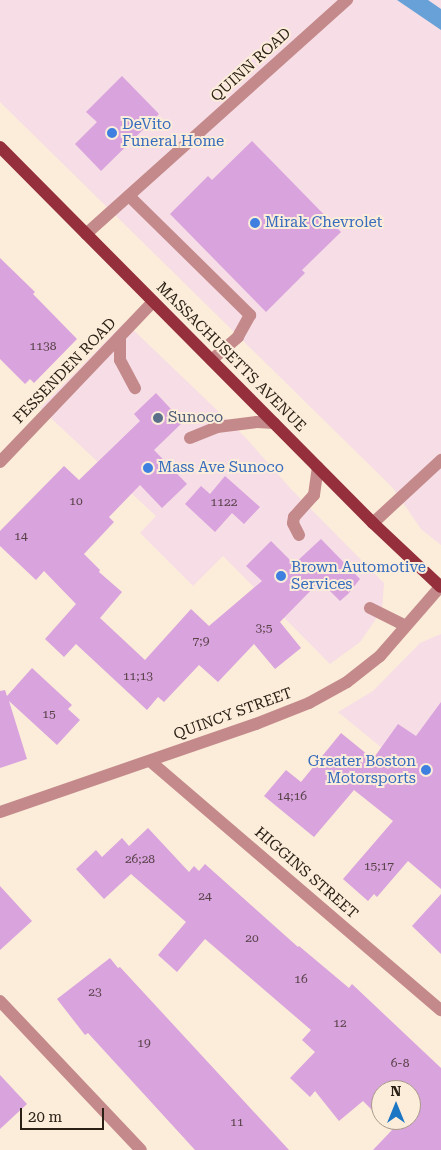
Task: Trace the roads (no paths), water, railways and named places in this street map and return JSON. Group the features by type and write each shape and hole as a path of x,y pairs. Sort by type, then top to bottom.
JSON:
{"main road":[{"name":"MASSACHUSETTS AVENUE","path":"0,147 373,523 441,587"}],"street":[{"name":"QUINN ROAD","path":"86,234 347,0"},
{"path":"129,196 250,315 238,337 212,360"},
{"name":"FESSENDEN ROAD","path":"0,462 153,302"},
{"path":"120,337 120,360 135,388"},
{"path":"190,438 217,427 257,422 274,423"},
{"path":"373,523 441,460"},
{"path":"299,535 294,523 294,517 314,495 318,467"},
{"name":"QUINCY STREET","path":"0,812 256,724 309,703 347,682 380,656 441,587"},
{"path":"370,608 406,626"},
{"name":"HIGGINS STREET","path":"150,760 441,1010"},
{"path":"0,1001 141,1150"}],"water":[{"path":"397,0 428,0 441,9 441,30"}],"place":[{"name":"DeVito Funeral Home","path":"112,133"},
{"name":"Mirak Chevrolet","path":"255,223"},
{"name":"Sunoco","path":"158,418"},
{"name":"Mass Ave Sunoco","path":"148,468"},
{"name":"Brown Automotive Services","path":"281,576"},
{"name":"Greater Boston Motorsports","path":"426,770"}]}
